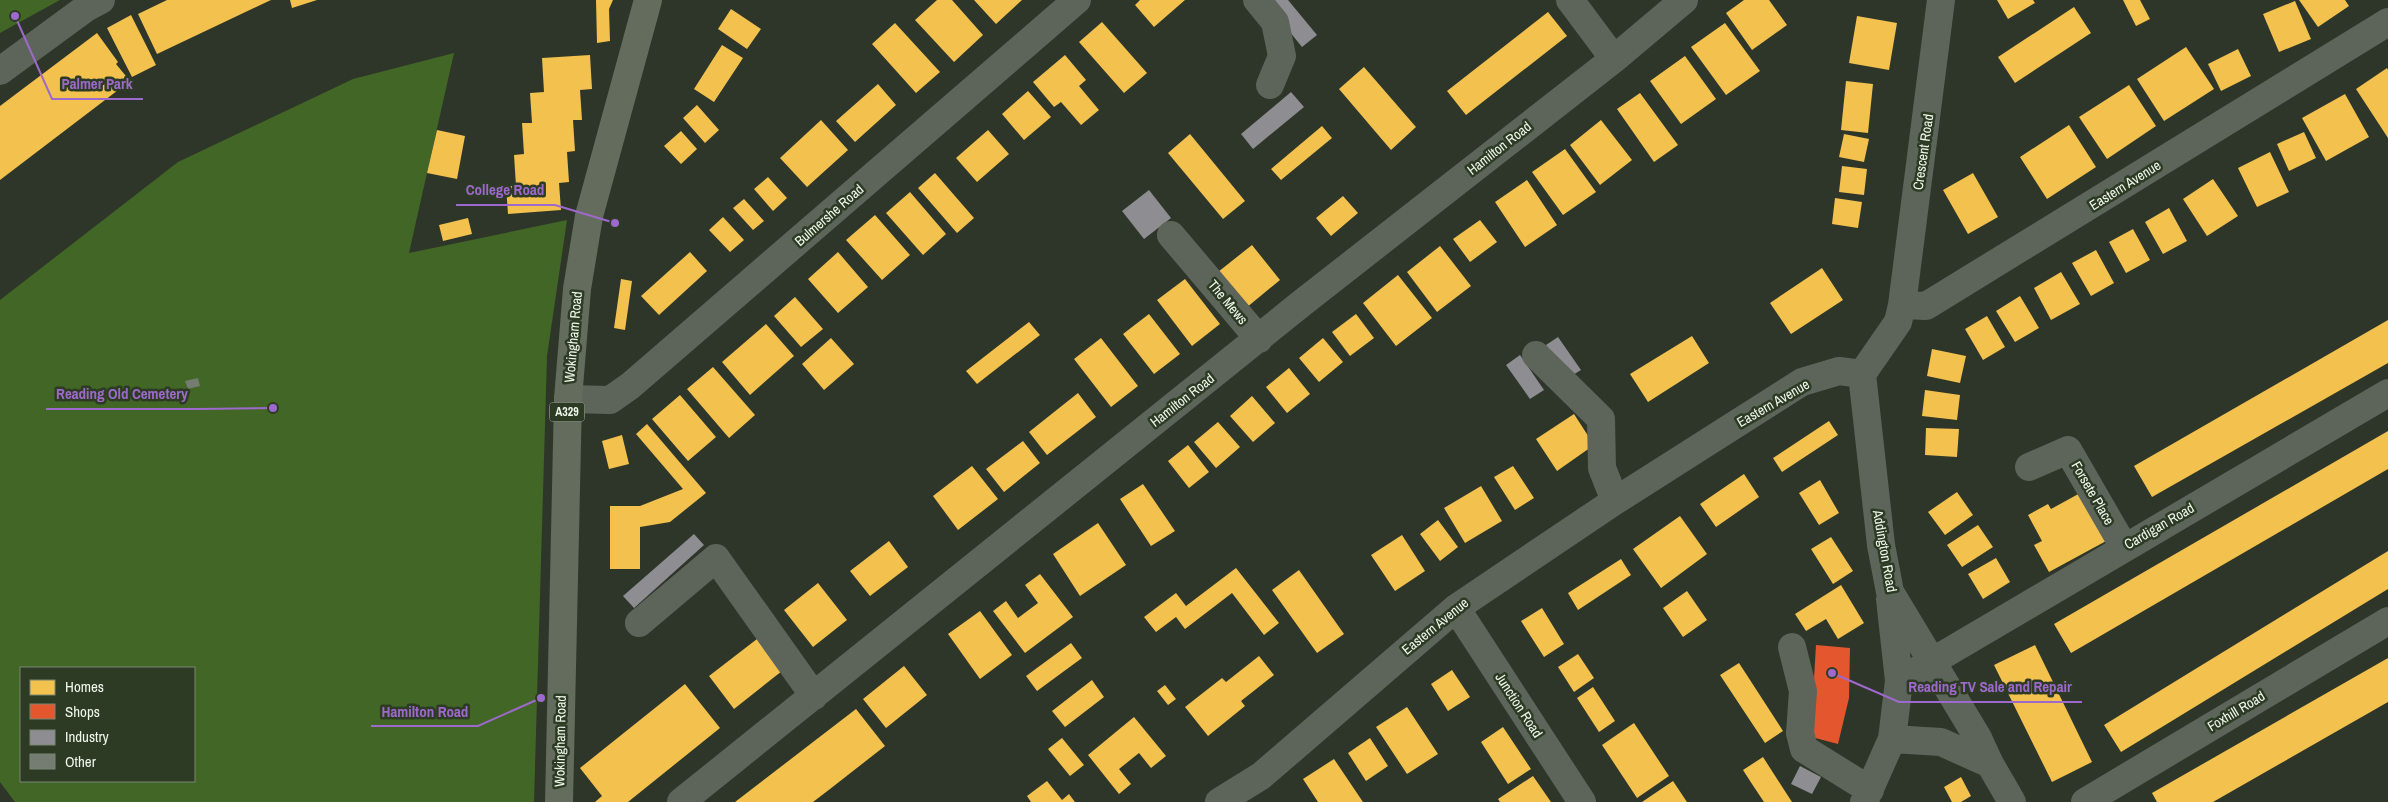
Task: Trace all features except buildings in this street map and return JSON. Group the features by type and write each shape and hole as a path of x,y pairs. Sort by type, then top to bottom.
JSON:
{"main road":[{"name":"Wokingham Road","path":"559,802 568,399 577,289 589,216 648,0"}],"street":[{"path":"0,71 86,8 101,0"},
{"name":"Bulmershe Road","path":"568,399 610,400 630,386 1077,0"},
{"path":"1257,0 1276,22 1282,56 1270,85"},
{"path":"1570,0 1614,59"},
{"name":"Hamilton Road","path":"681,802 1302,303 1614,59 1684,0"},
{"name":"Crescent Road","path":"1902,305 1941,0"},
{"name":"Eastern Avenue","path":"1902,305 1926,306 2388,22"},
{"name":"The Mews","path":"1171,235 1202,256 1259,339"},
{"path":"1862,374 1898,322 1902,305"},
{"path":"1536,355 1601,419 1602,468 1615,501"},
{"name":"Eastern Avenue","path":"1220,802 1261,776 1456,608 1615,501 1802,382 1839,371 1862,374"},
{"name":"Addington Road","path":"1862,374 1881,545 1890,592 1978,738 1990,764 2012,802"},
{"name":"Cardigan Road","path":"1899,681 2388,393"},
{"name":"Forsete Place","path":"2029,467 2068,450 2124,547"},
{"path":"639,623 716,558 814,696"},
{"path":"1792,646 1803,692 1800,734 1804,749 1867,796 1892,740 1899,681 1890,592"},
{"name":"Junction Road","path":"1456,608 1582,802"},
{"name":"Foxhill Road","path":"2085,802 2388,621"},
{"path":"1892,740 1941,742 1990,764"}],"green space":[{"path":"0,0 60,0 0,33"},
{"path":"454,53 409,253 567,220 547,356 534,802 15,802 0,782 0,300 178,162 353,79"}],"place":[{"name":"Palmer Park","path":"15,16"},
{"name":"College Road","path":"615,223"},
{"name":"Reading Old Cemetery","path":"273,408"},
{"name":"Reading TV Sale and Repair","path":"1832,673"},
{"name":"Hamilton Road","path":"541,698"}]}
